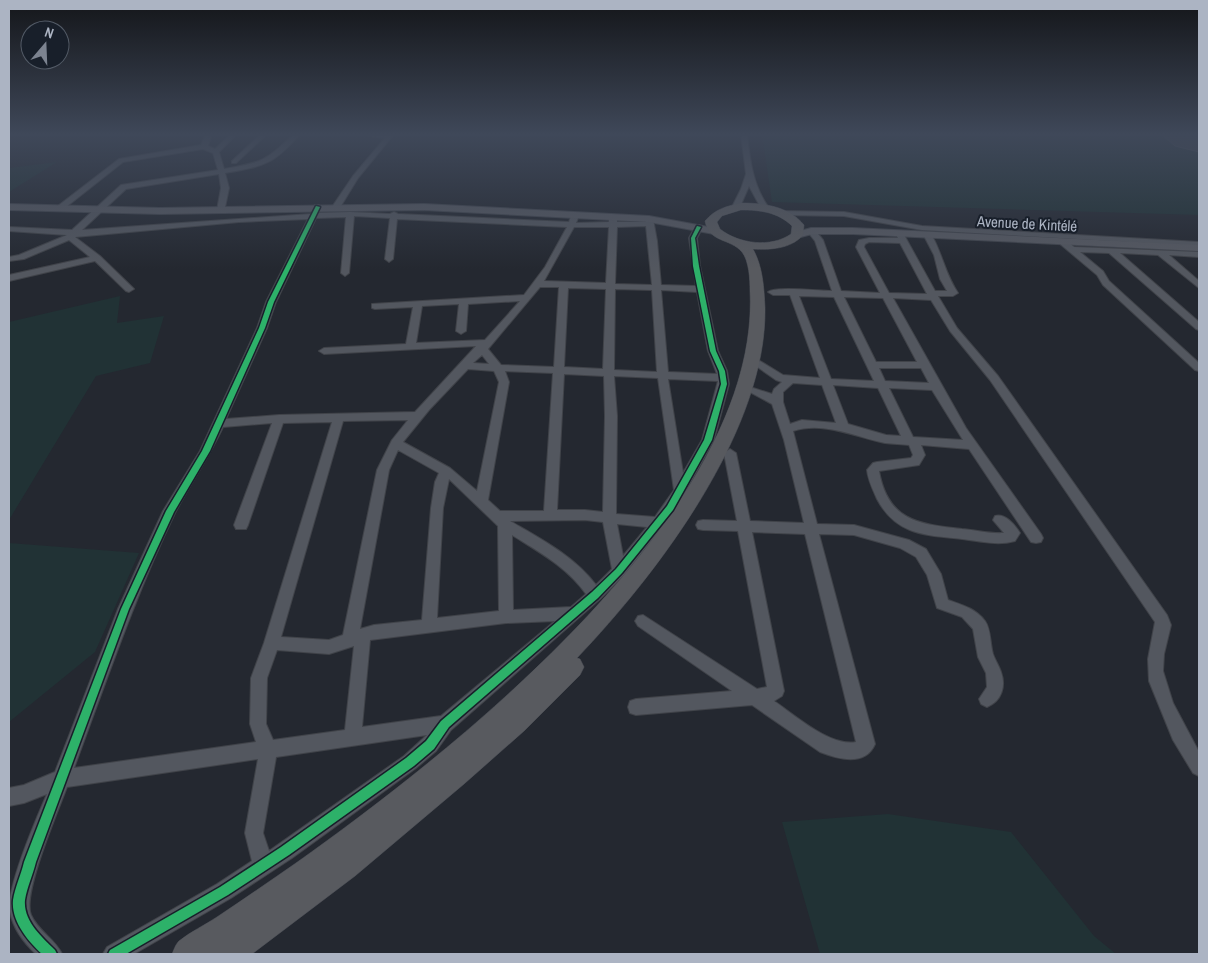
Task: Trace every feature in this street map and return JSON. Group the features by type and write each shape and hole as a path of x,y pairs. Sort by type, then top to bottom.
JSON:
{"highway":[{"path":"188,954 252,924 360,855 459,772 544,696 664,559 699,506 730,453 753,391 760,364 765,333 763,272 770,255 797,235 799,230 794,221 782,213 766,208 727,209 714,216 711,221 714,231 724,238 737,243 757,246 770,255"},
{"path":"224,954 252,924 462,751 536,685 613,603 664,539 704,476 719,447 737,408 751,364 757,330 755,271 749,252 737,243"}],"main road":[{"path":"9,207 100,210 316,211 336,207 433,207 573,220 651,221 714,216"},
{"path":"651,221 699,227 714,231"},
{"name":"Avenue de Kintélé","path":"794,221 901,237 927,234 1199,248"},
{"name":"Avenue de Kintélé","path":"797,235 811,231 853,231"}],"street":[{"path":"58,209 97,179"},
{"path":"9,258 21,257 72,235 124,187 176,179"},
{"path":"221,210 224,188 222,179"},
{"path":"336,207 354,179"},
{"path":"736,208 748,179"},
{"path":"751,179 759,201 766,208"},
{"path":"51,954 40,945 22,918 19,905 30,862 129,600 170,511 206,452 262,328 271,302 316,211"},
{"path":"9,229 72,235 316,211 350,214 573,220 547,274 418,416 396,443 383,470 357,638 353,736"},
{"path":"782,213 844,214 922,228 1199,244"},
{"path":"345,273 350,214"},
{"path":"389,259 394,214"},
{"path":"612,220 609,286 611,416 609,519 618,570"},
{"path":"651,221 664,393 680,491"},
{"path":"114,954 188,913 263,865 410,762 430,745 445,724 595,595 659,522 680,491 712,429 724,384 713,351 693,239 699,227"},
{"path":"811,231 818,240 837,293 919,455 915,462 877,466 873,470 882,497 894,515 903,523 916,528 997,538 1010,537 1013,532 1000,520"},
{"path":"773,292 793,291 886,296 932,296 953,293 944,279 938,255 927,234"},
{"path":"72,235 129,289"},
{"path":"1036,538 973,446 936,387 860,245 869,240 901,237 932,296 953,329 994,378 1162,620 1163,625 1155,665 1157,681 1182,741 1199,766"},
{"path":"1062,241 1100,273 1106,283 1199,368"},
{"path":"1071,249 1199,254"},
{"path":"1112,250 1199,327"},
{"path":"1160,252 1199,285"},
{"path":"9,278 97,258"},
{"path":"539,284 701,289"},
{"path":"550,515 564,285"},
{"path":"793,291 809,332 820,369 827,382 843,427"},
{"path":"375,306 527,298"},
{"path":"460,330 464,301"},
{"path":"410,347 418,304"},
{"path":"324,351 483,345"},
{"path":"482,500 504,382 498,368 483,345"},
{"path":"760,364 780,378 790,380 936,387"},
{"path":"872,365 925,365"},
{"path":"463,366 560,372 723,378"},
{"path":"643,621 826,746 848,752 863,747 866,744 835,619 812,543 809,513 777,402 778,391 790,380"},
{"path":"753,391 771,397 777,402"},
{"path":"219,423 279,419 418,416"},
{"path":"263,865 254,833 268,749 258,724 259,678 272,643 339,417"},
{"path":"241,525 279,419"},
{"path":"786,429 809,424 843,427 880,438 973,446"},
{"path":"396,443 446,471 482,500 501,520 557,556 582,577 595,595"},
{"path":"636,706 756,697 773,694 776,688 730,453"},
{"path":"429,626 437,508 441,482 446,471"},
{"path":"501,520 550,515 585,515 609,519 659,522"},
{"path":"501,520 506,618"},
{"path":"703,524 861,531 904,544 922,553 934,574 942,604 967,613 980,626 986,658 994,673 994,690 987,699"},
{"path":"272,643 329,646 374,632 574,613"},
{"path":"9,796 24,794 60,779 445,724"}],"shaded area":[{"path":"9,179 30,179 9,192"},
{"path":"769,179 1199,179 1199,215 772,202"},
{"path":"120,296 117,323 164,316 150,363 96,376 9,520 9,322"},
{"path":"9,543 139,553 95,652 9,722"},
{"path":"888,814 1011,832 1094,936 1116,954 820,954 782,822"}],"cycle path":[{"path":"51,954 30,932 20,912 20,895 30,862 125,609 170,511 206,451 262,328 271,302 318,207"},
{"path":"114,954 224,891 285,851 410,762 430,745 445,724 595,595 619,571 670,508 708,440 724,384 722,371 713,351 696,266 693,238 699,227"}]}
